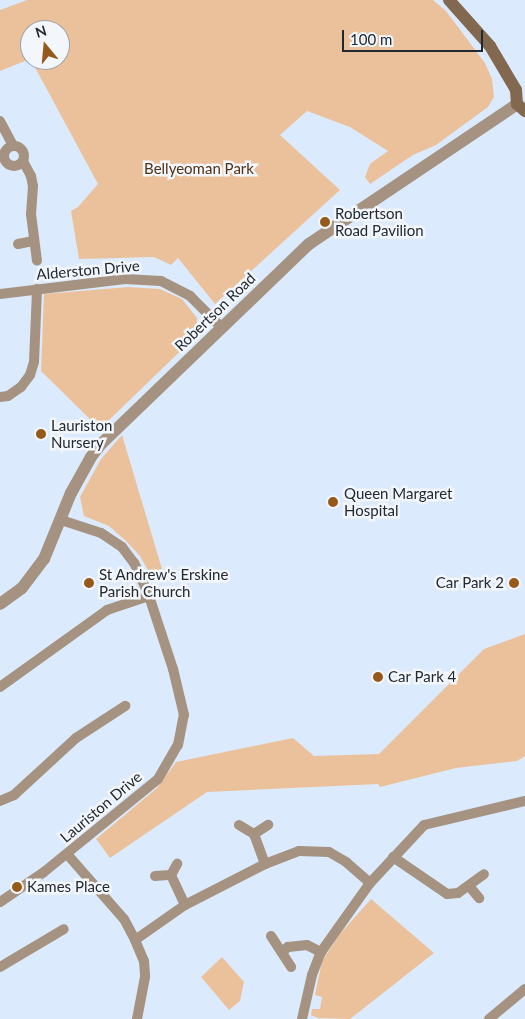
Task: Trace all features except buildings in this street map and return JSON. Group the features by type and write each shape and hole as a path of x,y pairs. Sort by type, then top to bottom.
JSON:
{"main road":[{"path":"449,0 472,24 508,74 516,90 521,108"}],"street":[{"name":"Robertson Road","path":"0,604 22,588 44,559 61,520 70,493 100,445 309,244 521,108"},
{"path":"0,121 13,145 20,147 24,152 22,161 18,165 11,166 2,156 5,150 13,145"},
{"path":"22,161 32,176 31,214 36,261"},
{"path":"18,244 34,241"},
{"name":"Alderston Drive","path":"0,294 125,279 161,281 190,296 222,328"},
{"path":"0,398 8,396 21,387 30,375 34,362 37,289"},
{"name":"Lauriston Drive","path":"0,902 67,854 158,779 178,745 184,715 173,669 148,596 134,563 122,547 101,533 61,520"},
{"path":"0,687 107,610 148,596"},
{"path":"0,801 14,795 76,738 125,706"},
{"path":"302,1019 312,975 321,952 370,883 424,825 525,802"},
{"path":"239,825 254,834 265,864"},
{"path":"254,834 268,825"},
{"path":"135,940 185,906 265,864 299,851 329,852 346,862 370,883"},
{"path":"67,854 124,919 144,961 145,977 136,1019"},
{"path":"393,857 447,894 458,893 484,874"},
{"path":"171,875 177,864"},
{"path":"171,875 185,906"},
{"path":"155,876 171,875"},
{"path":"469,886 479,898"},
{"path":"0,967 64,929"},
{"path":"272,936 291,967"},
{"path":"282,952 288,947 307,945 321,952"},
{"path":"489,1019 525,989"}],"green space":[{"name":"Bellyeoman Park","path":"27,0 433,0 446,11 485,63 492,79 494,97 488,107 436,145 413,155 370,184 365,177 370,164 388,151 350,127 307,111 280,135 340,190 215,304 178,258 171,265 154,257 79,259 71,211 78,207 98,184 36,70 70,70 70,20 20,20 20,63 0,71 0,10"},
{"path":"128,287 160,289 182,299 197,318 197,335 107,422 102,431 41,371 44,294"},
{"path":"122,435 162,569 149,572 140,556 109,526 84,516 80,497 101,459"},
{"path":"525,634 525,756 517,761 456,768 380,787 378,784 207,792 110,858 96,839 157,788 176,762 293,738 314,756 379,754 484,649"},
{"path":"371,899 434,953 350,1019 318,1018 311,1015 312,1009 320,1009 322,997 315,995 322,961 340,934"},
{"path":"222,957 244,982 240,1001 229,1010 201,977"}],"place":[{"name":"Robertson Road Pavilion","path":"325,222"},
{"name":"Lauriston Nursery","path":"41,434"},
{"name":"Queen Margaret Hospital","path":"333,502"},
{"name":"St Andrew's Erskine Parish Church","path":"89,583"},
{"name":"Car Park 2","path":"514,583"},
{"name":"Car Park 4","path":"378,677"},
{"name":"Kames Place","path":"17,887"}]}
